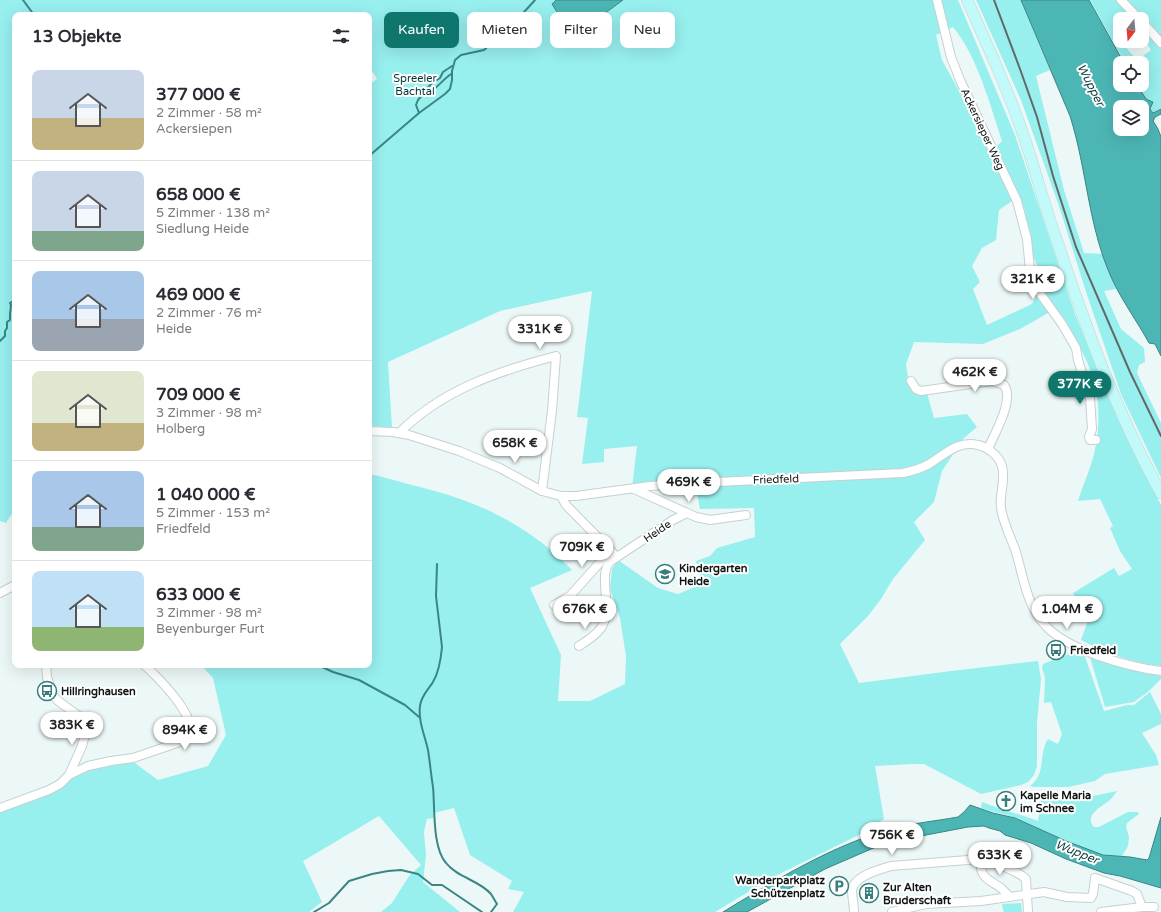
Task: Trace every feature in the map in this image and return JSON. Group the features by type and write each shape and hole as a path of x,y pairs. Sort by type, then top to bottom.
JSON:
{"main road":[{"path":"967,0 1004,83 1023,134 1058,245 1101,365 1134,440 1161,492"}],"street":[{"name":"Ackersieper Weg","path":"937,0 951,57 960,80 1017,201 1027,239 1030,270 1039,292 1062,324 1076,348 1078,360 1090,398 1092,429 1089,437 1090,440 1096,440"},
{"path":"1121,0 1132,12"},
{"path":"1149,30 1161,43"},
{"path":"399,433 412,420 469,384 510,369 556,356 552,411 542,491"},
{"path":"911,381 916,389 921,391 992,381 1004,385 1007,391 1006,406 988,449 993,453 1001,465 1003,479 1001,501 1002,512 1018,558 1030,600 1036,613 1044,624 1059,638 1090,652 1123,663 1161,671"},
{"path":"372,431 399,433 447,448 484,461 516,476 542,491 561,496 597,494 632,488"},
{"name":"Friedfeld","path":"632,488 695,483 903,473 925,467 960,445 977,444 988,449"},
{"name":"Heide","path":"632,488 687,513 710,520 746,515"},
{"path":"561,496 566,505 617,557"},
{"name":"Heide","path":"617,557 681,515 687,513"},
{"path":"554,605 570,596 602,560 617,557"},
{"path":"579,646 592,637 601,627 607,610 605,582 606,574 610,562 617,557"},
{"path":"0,593 12,586"},
{"path":"46,668 52,695 80,717 86,728 86,734 82,746 69,775"},
{"path":"0,808 52,788 62,782 69,775 88,766 133,758 183,741 190,735 190,723 181,707 157,676 148,668"},
{"path":"980,859 980,867 986,879 1010,897"},
{"path":"854,912 853,886 866,875 880,868 980,859 1024,877 1027,881 1028,912"},
{"path":"892,912 926,904 981,901 1044,892 1067,897 1091,898 1095,878 1137,894 1141,901 1142,907"},
{"path":"1100,912 1154,907"}],"green space":[{"name":"Spreeler Bachtal","path":"0,0 556,0 552,4 558,12 550,12 550,48 612,48 612,12 607,12 623,0 958,0 1015,135 1075,314 1117,417 1161,505 1161,666 1120,657 1081,640 1089,618 1073,593 1114,568 1119,576 1132,569 1120,551 1110,528 1113,526 1100,499 1078,501 1094,454 1097,440 1098,412 1095,384 1091,371 1078,345 1050,312 1020,329 983,344 914,342 906,364 909,384 927,393 934,418 967,414 977,427 964,438 942,471 934,502 914,522 925,540 893,579 881,599 868,616 840,644 859,683 1038,661 1041,679 1037,723 1037,766 1034,775 1028,782 981,794 924,764 875,766 884,819 865,832 773,877 715,912 513,912 524,892 508,889 512,881 470,855 454,808 434,813 433,818 427,819 424,832 426,855 423,882 460,912 381,912 392,903 409,876 421,865 379,816 303,861 322,902 309,912 0,912 0,810 63,785 89,768 132,761 158,780 208,766 226,735 213,678 204,668 372,668 372,475 449,495 493,512 535,538 572,570 530,588 561,655 558,701 590,701 625,684 626,656 620,618 610,589 612,569 618,560 658,588 678,594 702,584 696,561 710,556 717,548 755,537 754,508 700,509 695,483 632,488 637,446 604,449 604,462 582,464 588,418 577,417 592,291 500,311 388,362 392,428 372,426 372,83 377,79 372,71 372,12 12,12 12,514 6,523 0,521","holes":["953,27 969,52 988,96 1002,141 998,145 991,142 981,131 942,60 936,35","1018,197 1025,210 1029,246 1041,275 1041,288 1032,304 987,325 973,289 980,282 972,266 982,248 996,240 999,210"]},
{"path":"976,0 1021,0 1050,70 1036,76 1064,190 1084,253 1103,254 1116,289 1104,291 1121,329 1144,348 1145,362 1139,365 1137,373 1161,423 1161,478 1121,394 1087,295 1059,206 1021,100"},
{"path":"1090,0 1161,0 1161,108 1153,112 1151,109 1153,102 1146,99 1142,92 1149,92 1149,56 1143,56 1151,50 1149,47 1149,12 1113,12 1113,41"},
{"path":"1117,48 1126,48 1133,56 1121,56"},
{"path":"1069,654 1084,654 1104,711 1127,705 1134,705 1150,692 1161,714 1161,724 1142,733 1156,755 1159,765 1105,774 1095,781 1068,787 1030,786 1039,775 1043,751 1048,739 1058,744 1062,734 1051,702 1044,703 1045,678 1042,668 1043,664"},
{"path":"1089,654 1161,674 1161,679 1149,691 1134,702 1105,707"},
{"path":"1117,791 1111,799 1095,811 1092,815 1091,823 1094,827 1099,827 1128,812 1138,812 1139,814 1127,823 1126,827 1129,837 1128,846 1122,856 1109,855 1082,848 1068,843 1016,818 981,808 982,802 1038,821 1041,800 1074,800"},
{"path":"1021,903 1022,912 1004,912 1003,910 1002,904"}],"water":[{"path":"556,0 623,0 607,12 557,12 552,4"},
{"name":"Wupper","path":"1021,0 1089,0 1113,43 1113,48 1116,48 1120,56 1113,56 1113,92 1142,92 1148,100 1113,100 1113,136 1149,136 1149,100 1153,102 1150,109 1153,113 1161,109 1161,114 1155,117 1153,121 1161,137 1161,356 1155,344 1149,343 1125,303 1112,279 1104,259 1093,219 1076,136 1070,116"},
{"name":"Wupper","path":"970,805 993,813 1015,818 1066,841 1103,855 1147,860 1149,858 1161,817 1161,888 1104,873 1066,859 1031,843 1005,835 1000,831 984,826 968,827 921,836 907,837 885,843 825,869 747,912 723,912 805,864 848,844 900,827 958,817"}],"waterway":[{"path":"23,0 32,12"},
{"path":"372,153 419,113 450,89 455,60 461,55 484,50 515,22 535,0"},
{"path":"419,113 416,105 418,100 431,84 440,78 443,72 452,66"},
{"path":"424,96 451,74"},
{"path":"0,341 5,336 7,322 10,320 10,303 12,302"},
{"path":"437,564 436,596 442,651 437,674 425,693 420,706 421,723 428,750 433,787 436,837 438,847 446,863 456,872 481,885 491,894 497,904 491,912"},
{"path":"324,668 359,680 405,705 419,717"},
{"path":"314,912 329,903 349,881 372,874 401,870 418,874 432,885 442,885 482,912"}],"railway":[{"path":"994,0 1037,117 1053,176 1076,247 1130,372 1161,436"}],"place":[{"name":"Kindergarten Heide","path":"665,574"},
{"name":"Friedfeld","path":"1056,650"},
{"name":"Hillringhausen","path":"47,691"},
{"name":"Kapelle Maria im Schnee","path":"1006,801"},
{"name":"Wanderparkplatz Schützenplatz","path":"839,886"},
{"name":"Zur Alten Bruderschaft","path":"869,893"}]}
